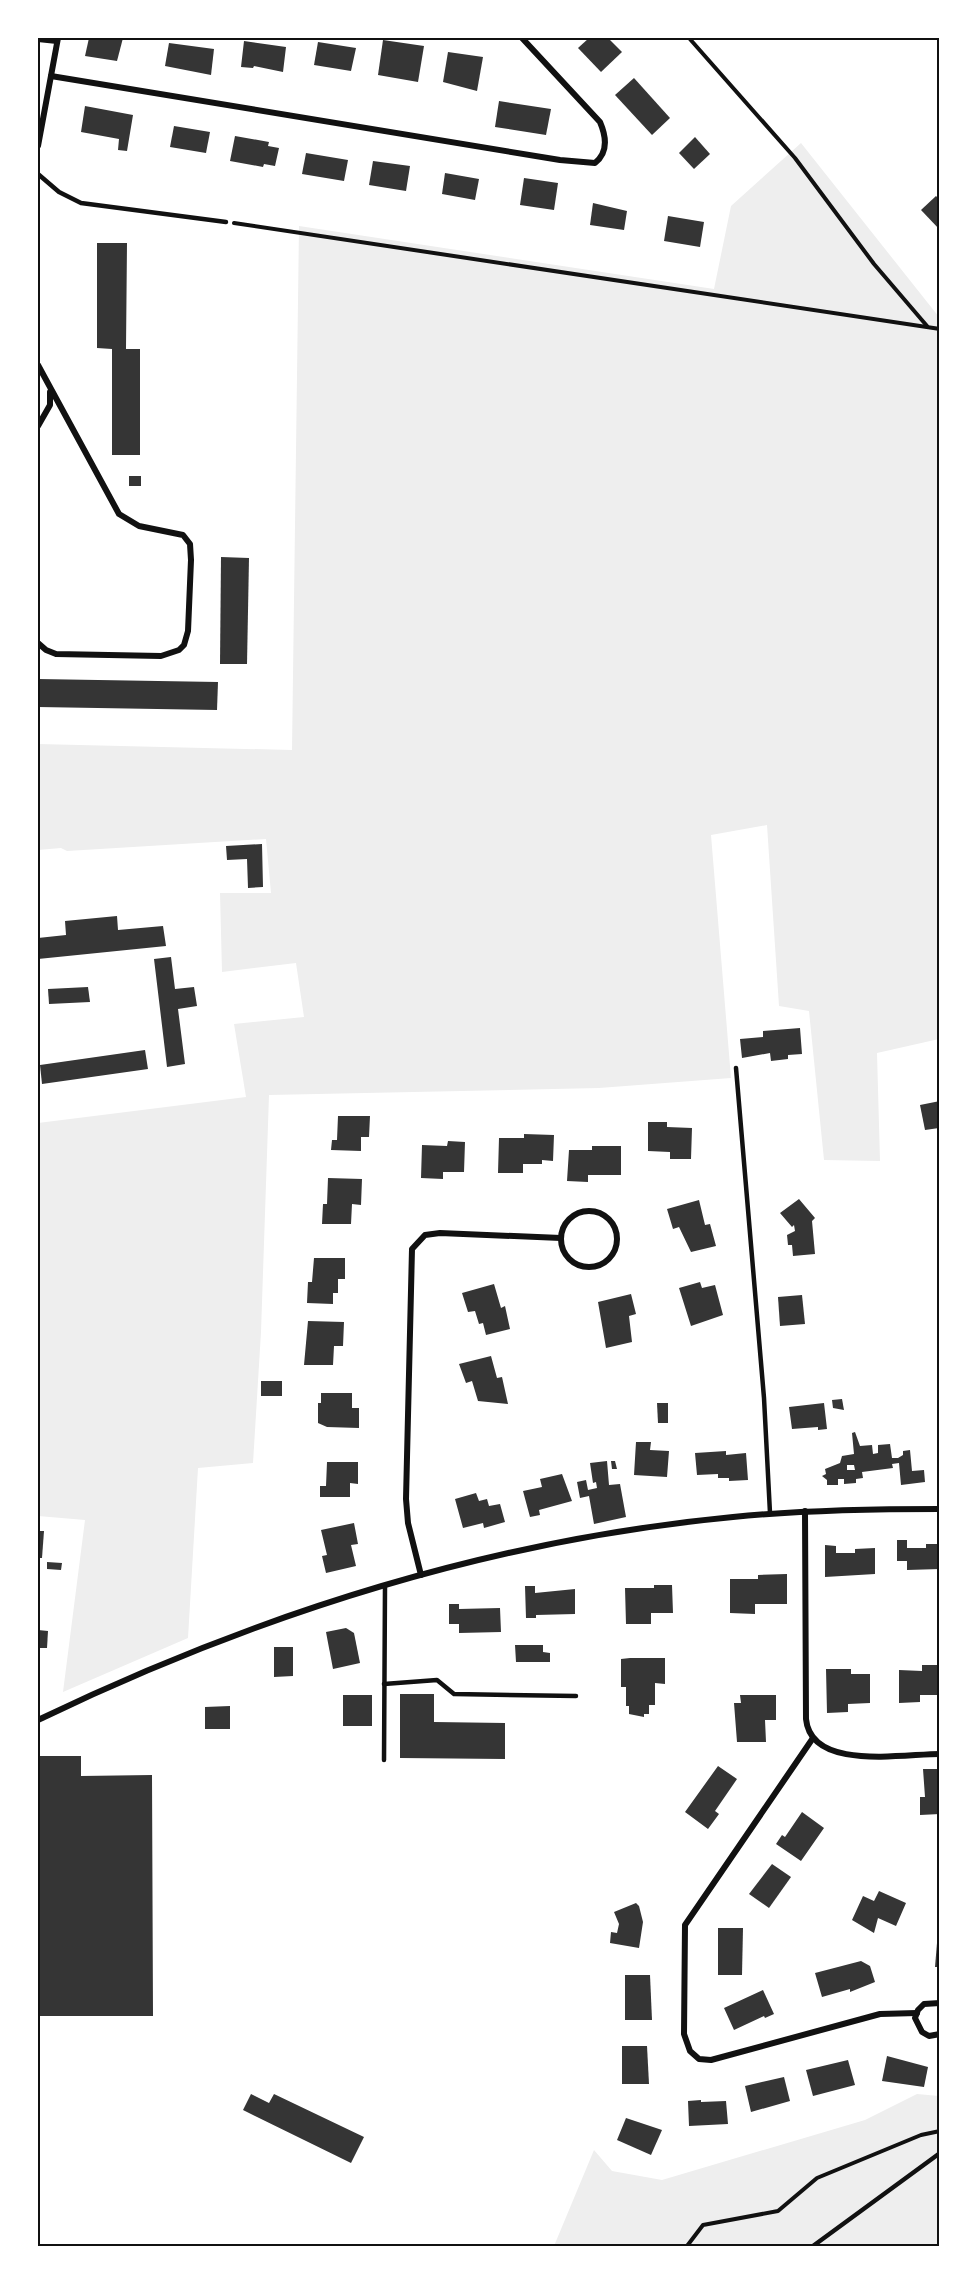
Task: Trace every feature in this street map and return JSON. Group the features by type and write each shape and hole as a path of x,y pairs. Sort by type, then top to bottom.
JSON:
{"street":[{"path":"51,76 560,160 595,163 603,153 605,146 605,136 600,122 522,38"},
{"path":"38,39 58,39 38,146"},
{"path":"38,365 119,514 139,526 177,532 187,538 191,549 188,631 184,645 179,650 161,656 57,654 46,650 38,643"},
{"path":"38,426 50,405 50,388"},
{"path":"593,1211 605,1216 612,1223 617,1240 615,1249 608,1260 591,1267 577,1264 570,1259 564,1252 561,1238 563,1229 571,1218 583,1212 593,1211"},
{"path":"421,1575 408,1523 406,1499 412,1249 425,1235 440,1233 561,1238"},
{"path":"38,1720 184,1655 421,1575 603,1534 805,1511 939,1509"},
{"path":"805,1511 806,1719 813,1738 828,1750 841,1754 939,1754"},
{"path":"813,1738 685,1924 684,2034 687,2046 699,2059 711,2060 880,2014 917,2013"},
{"path":"939,2003 924,2004 917,2013 916,2023 920,2030 929,2036 939,2034"}],"lane":[{"path":"38,174 67,197 81,203 226,222"},
{"path":"736,1068 764,1398 771,1514"},
{"path":"384,1760 385,1586"},
{"path":"384,1684 437,1680 454,1694 576,1696"},
{"path":"813,2247 939,2153"}],"path":[{"path":"689,38 795,158 878,269 927,327"},
{"path":"226,222 939,329"},
{"path":"687,2247 704,2225 778,2211 817,2178 921,2135 939,2131"}],"shaded area":[{"path":"801,143 939,317 939,1039 877,1053 880,1161 824,1160 809,1011 779,1006 767,825 711,835 731,1078 599,1088 269,1095 261,1332 253,1463 198,1468 188,1638 63,1692 85,1520 38,1516 38,1123 246,1097 234,1024 304,1017 296,963 222,972 220,893 271,893 266,839 67,851 61,848 38,850 38,744 292,750 299,226 714,289 731,206"},
{"path":"917,2094 939,2096 939,2246 554,2246 594,2150 612,2171 662,2180 865,2120"}],"building":[{"path":"89,38 123,38 117,61 85,56"},
{"path":"589,38 608,38 622,52 601,72 578,48"},
{"path":"383,40 424,46 418,82 378,75"},
{"path":"244,41 286,47 283,72 254,66 253,68 241,67"},
{"path":"318,42 356,48 351,71 314,65"},
{"path":"169,43 214,49 211,75 165,66"},
{"path":"448,52 483,57 477,91 443,82"},
{"path":"634,78 670,118 652,135 615,95"},
{"path":"499,101 551,109 546,135 495,127"},
{"path":"85,106 133,115 127,151 118,150 119,139 81,132"},
{"path":"174,126 210,132 206,153 170,147"},
{"path":"235,136 269,142 268,146 279,148 275,166 264,164 263,167 230,161"},
{"path":"695,137 710,154 694,169 679,153"},
{"path":"306,153 348,160 344,181 302,174"},
{"path":"373,161 410,166 406,191 369,185"},
{"path":"445,173 479,179 475,200 442,194"},
{"path":"524,178 558,183 554,210 520,205"},
{"path":"936,196 940,200 940,230 921,210"},
{"path":"593,203 627,211 624,230 590,225"},
{"path":"668,216 704,222 700,247 664,241"},
{"path":"97,243 127,243 126,349 140,349 140,455 112,455 112,349 97,348"},
{"path":"129,476 141,476 141,486 129,486"},
{"path":"221,557 249,558 247,664 220,664"},
{"path":"38,679 218,682 217,710 38,707"},
{"path":"262,844 263,887 248,888 247,859 227,860 226,846"},
{"path":"117,916 118,930 163,926 166,946 38,959 38,938 66,935 65,921"},
{"path":"171,957 175,989 194,987 197,1006 178,1009 185,1064 167,1067 154,959"},
{"path":"88,987 90,1002 49,1004 48,989"},
{"path":"800,1028 802,1054 788,1055 788,1059 771,1061 770,1053 742,1058 740,1039 763,1037 763,1031"},
{"path":"145,1050 148,1069 42,1084 40,1065"},
{"path":"940,1101 939,1128 925,1130 920,1105"},
{"path":"338,1116 370,1116 369,1137 361,1137 361,1151 331,1150 332,1140 337,1140"},
{"path":"648,1122 667,1122 667,1127 692,1128 691,1159 670,1159 670,1152 648,1151"},
{"path":"524,1134 554,1135 553,1161 542,1160 542,1164 523,1164 523,1173 498,1173 499,1138 524,1138"},
{"path":"448,1141 465,1142 464,1172 443,1172 443,1179 421,1178 422,1145 447,1146"},
{"path":"592,1146 621,1146 621,1175 588,1175 588,1182 567,1181 569,1150 592,1150"},
{"path":"328,1178 362,1179 361,1205 352,1204 351,1224 322,1224 323,1204 327,1204"},
{"path":"799,1199 815,1218 812,1221 815,1254 793,1256 792,1245 788,1245 787,1235 795,1231 794,1225 792,1227 780,1213"},
{"path":"699,1200 705,1225 710,1224 716,1246 691,1252 679,1227 673,1229 667,1209"},
{"path":"314,1258 345,1258 345,1279 338,1279 338,1293 333,1293 333,1304 307,1303 308,1282 312,1282"},
{"path":"700,1282 702,1288 715,1285 723,1315 691,1326 679,1288"},
{"path":"494,1284 501,1308 505,1306 510,1329 486,1335 483,1323 479,1324 475,1311 468,1312 462,1293"},
{"path":"631,1294 636,1314 629,1316 632,1342 606,1348 598,1302"},
{"path":"802,1295 805,1324 780,1326 778,1297"},
{"path":"308,1321 344,1322 343,1346 334,1346 333,1365 304,1365"},
{"path":"491,1356 497,1378 502,1377 508,1404 478,1401 472,1381 466,1383 459,1364"},
{"path":"261,1381 282,1381 282,1396 261,1396"},
{"path":"321,1393 352,1393 352,1408 359,1408 359,1428 327,1427 318,1423 318,1403 321,1403"},
{"path":"842,1399 844,1410 833,1408 832,1400"},
{"path":"657,1403 668,1403 668,1423 658,1423"},
{"path":"824,1403 827,1429 818,1430 818,1427 792,1429 789,1407"},
{"path":"855,1432 860,1446 872,1445 873,1454 878,1453 878,1445 890,1444 892,1458 898,1458 903,1455 903,1451 910,1450 912,1471 924,1470 925,1482 901,1485 899,1463 892,1464 893,1468 862,1472 863,1478 856,1479 856,1483 844,1484 844,1479 838,1479 838,1485 827,1485 827,1480 822,1476 826,1474 825,1469 840,1463 842,1456 854,1454 852,1433","holes":["847,1465 854,1465 855,1470 847,1470"]},
{"path":"636,1442 651,1442 650,1450 669,1451 667,1477 634,1475"},
{"path":"726,1451 726,1455 746,1453 748,1480 729,1481 729,1478 718,1478 718,1474 697,1475 695,1453"},
{"path":"607,1461 609,1485 620,1484 626,1517 594,1524 589,1496 580,1498 577,1482 586,1480 588,1490 597,1488 596,1482 593,1483 590,1463"},
{"path":"611,1461 615,1461 617,1469 612,1469"},
{"path":"327,1462 358,1462 358,1484 350,1483 350,1497 320,1497 320,1486 326,1486"},
{"path":"562,1474 572,1501 539,1510 540,1515 530,1517 523,1491 542,1487 540,1479"},
{"path":"476,1493 479,1501 487,1499 489,1506 500,1504 505,1522 484,1528 483,1523 463,1528 455,1499"},
{"path":"354,1523 358,1544 351,1545 356,1566 326,1573 322,1556 327,1555 321,1530"},
{"path":"38,1531 44,1531 42,1558 38,1558"},
{"path":"897,1540 907,1540 907,1548 926,1548 926,1544 940,1544 940,1569 907,1570 907,1561 897,1561"},
{"path":"825,1545 836,1546 836,1553 855,1553 855,1549 875,1548 875,1574 825,1577"},
{"path":"47,1562 62,1563 61,1570 47,1569"},
{"path":"787,1574 787,1604 755,1604 755,1614 730,1613 730,1579 758,1579 758,1575"},
{"path":"654,1585 672,1585 673,1613 651,1613 651,1624 626,1624 625,1588 654,1588"},
{"path":"525,1586 535,1586 535,1593 575,1589 575,1614 536,1615 536,1618 526,1618"},
{"path":"449,1604 459,1604 459,1609 500,1608 501,1632 459,1633 459,1624 449,1624"},
{"path":"346,1628 354,1633 360,1663 333,1669 326,1632"},
{"path":"38,1630 48,1631 47,1648 38,1648"},
{"path":"515,1645 543,1645 543,1652 550,1653 550,1662 516,1662"},
{"path":"274,1647 293,1647 293,1676 274,1677"},
{"path":"665,1658 665,1684 655,1683 655,1705 649,1705 649,1714 644,1714 644,1717 629,1714 629,1706 626,1706 626,1687 621,1687 621,1659"},
{"path":"922,1665 940,1665 940,1695 920,1695 920,1702 899,1703 899,1670 922,1671"},
{"path":"826,1669 851,1669 851,1674 870,1674 870,1703 848,1704 848,1712 827,1713"},
{"path":"400,1694 434,1694 434,1722 505,1723 505,1759 400,1758"},
{"path":"343,1695 372,1695 372,1726 343,1726"},
{"path":"740,1695 776,1695 776,1720 765,1720 766,1742 737,1742 734,1703 741,1703"},
{"path":"230,1706 230,1729 205,1729 205,1707"},
{"path":"38,1756 81,1756 81,1776 152,1775 153,2016 38,2016"},
{"path":"718,1766 737,1779 715,1811 719,1814 708,1829 685,1812"},
{"path":"923,1769 940,1769 940,1814 920,1815 920,1797 925,1797"},
{"path":"802,1812 824,1828 801,1861 776,1844 782,1835 785,1837"},
{"path":"772,1864 791,1877 769,1908 749,1894"},
{"path":"879,1891 906,1903 896,1926 878,1918 874,1933 852,1920 863,1896 874,1901"},
{"path":"636,1903 643,1922 639,1948 610,1943 611,1932 617,1933 619,1924 614,1912"},
{"path":"718,1928 743,1928 742,1975 718,1975"},
{"path":"937,1943 940,1943 940,1967 935,1967"},
{"path":"861,1961 870,1966 875,1982 850,1992 850,1989 822,1997 815,1973"},
{"path":"625,1975 650,1975 652,2020 625,2020"},
{"path":"763,1990 774,2014 765,2018 764,2016 734,2030 724,2008"},
{"path":"622,2046 647,2046 649,2084 622,2084"},
{"path":"887,2056 928,2067 924,2087 882,2081"},
{"path":"848,2060 855,2085 813,2096 806,2070"},
{"path":"784,2077 790,2101 751,2112 745,2086"},
{"path":"251,2094 269,2103 274,2094 364,2137 351,2163 243,2110"},
{"path":"701,2100 701,2102 726,2101 728,2124 689,2126 688,2101"},
{"path":"626,2118 662,2130 651,2155 617,2140"}]}
